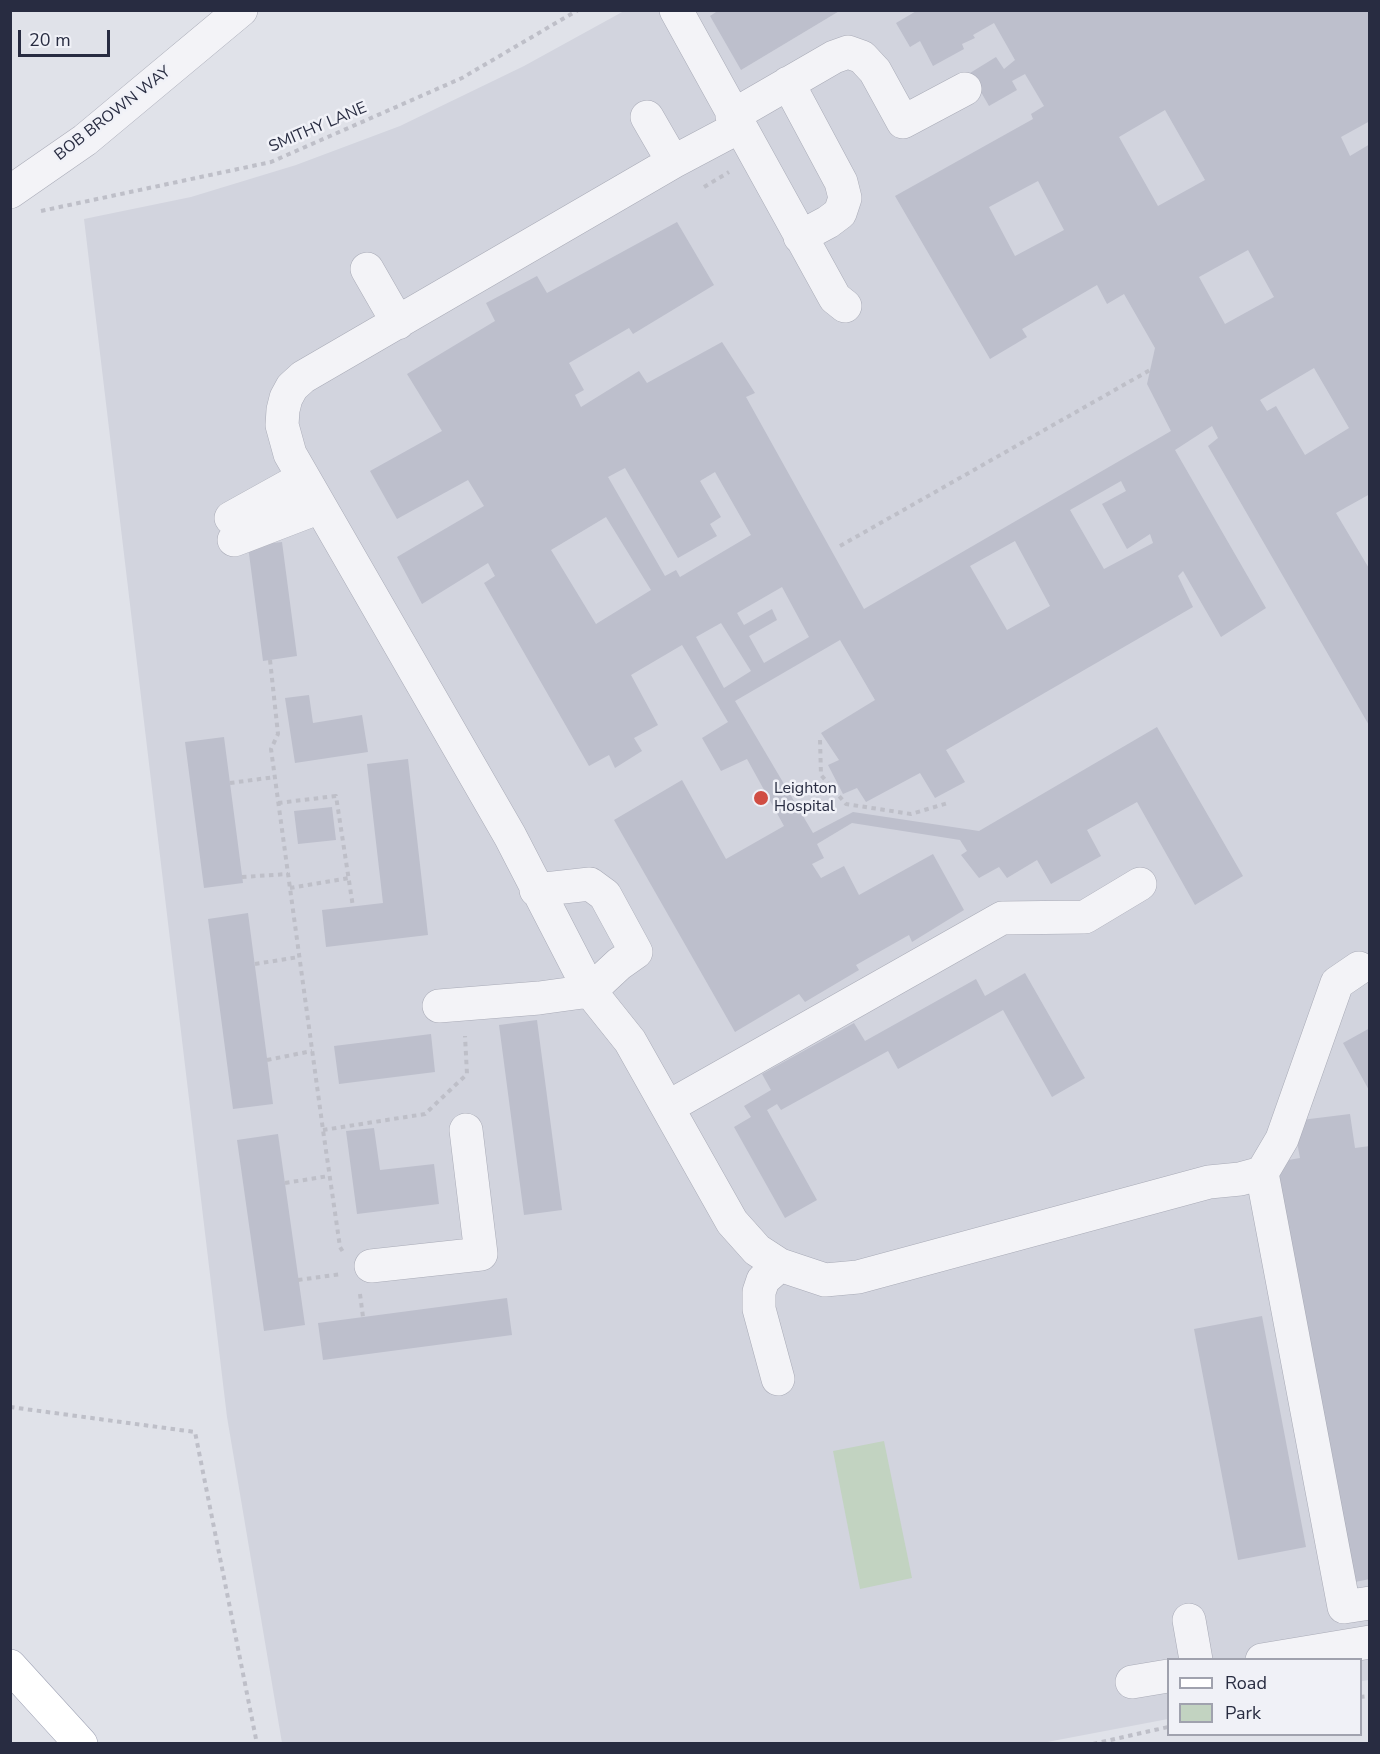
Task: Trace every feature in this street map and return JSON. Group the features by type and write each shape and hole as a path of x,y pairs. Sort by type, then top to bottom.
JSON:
{"main road":[{"path":"10,1666 81,1743"}],"street":[{"name":"BOB BROWN WAY","path":"22,202 85,140 241,10"},
{"path":"676,10 838,305"},
{"path":"965,89 903,122 875,71 862,57 848,52 834,57 788,83 736,122 674,162 303,377 292,387 286,398 282,425 290,454 303,478 510,836 590,991 630,1041 732,1222 758,1250 780,1264 825,1280 858,1277 1209,1182 1240,1179 1262,1173"},
{"path":"788,83 841,182 845,198 840,213 800,237"},
{"path":"646,117 674,162"},
{"path":"367,269 398,323"},
{"path":"303,478 232,529 320,507"},
{"path":"450,1005 539,998 590,991 619,964 636,952 605,895 590,884 536,890"},
{"path":"668,1107 1002,918 1085,917 1140,884"},
{"path":"1359,968 1337,983 1282,1139 1262,1173 1344,1607 1370,1603"},
{"path":"355,1271 481,1254 466,1130"},
{"path":"778,1379 759,1309 759,1292 763,1280 780,1264"},
{"path":"1189,1620 1196,1658"},
{"path":"1268,1658 1370,1642"},
{"path":"1132,1682 1167,1676"}],"path":[{"name":"SMITHY LANE","path":"22,202 272,162 462,78 578,10"},
{"path":"840,546 1150,370"},
{"path":"270,660 278,734 272,749 275,777 329,1176 340,1247 355,1271 363,1317"},
{"path":"820,740 821,775 846,804 911,814 948,803"},
{"path":"230,783 275,777"},
{"path":"278,803 336,796 353,907"},
{"path":"242,877 288,874"},
{"path":"290,888 349,878"},
{"path":"255,964 299,957"},
{"path":"323,1130 425,1114 467,1074 450,1005"},
{"path":"267,1060 312,1051"},
{"path":"285,1183 329,1176"},
{"path":"298,1280 355,1271"},
{"path":"10,1407 195,1432 257,1743"},
{"path":"1093,1743 1167,1727"}],"shaded area":[{"name":"Leighton Hospital","path":"624,11 1369,11 1369,1680 1362,1681 1362,1658 1167,1658 1167,1719 1042,1743 282,1743 227,1417 84,219 191,197 296,165 400,126 524,66"}],"green space":[{"path":"884,1441 912,1578 860,1589 833,1451"}],"building":[{"path":"719,10 841,10 741,70 710,16"},
{"path":"918,10 1370,10 1370,121 1341,137 1350,156 1370,144 1370,494 1336,513 1370,570 1370,727 1208,446 1218,438 1212,426 1175,450 1266,608 1221,637 1183,571 1178,576 1193,607 946,750 965,782 935,798 920,773 866,802 857,788 843,794 828,765 839,760 821,733 875,700 840,640 735,701 813,833 853,812 979,831 1157,727 1243,876 1195,905 1137,802 1087,830 1101,856 1051,884 1037,860 1007,878 999,867 979,878 961,855 967,851 960,840 852,823 817,844 824,858 812,864 821,878 844,866 859,895 933,854 964,910 912,942 909,935 856,965 859,970 805,1002 799,994 735,1032 614,820 682,780 726,859 784,826 747,759 721,771 702,738 728,722 682,645 631,675 658,725 634,738 642,751 615,768 609,755 589,766 484,583 495,576 488,563 422,604 397,557 484,506 468,480 397,519 370,471 442,431 407,374 495,321 486,303 537,276 547,293 677,222 714,285 633,334 629,328 569,363 584,390 575,395 581,407 639,371 647,383 722,342 755,393 746,397 864,609 1171,431 1147,384 1155,348 1124,294 1107,304 1097,285 1022,329 1027,337 990,359 895,196 1033,119 1031,114 1044,106 1025,74 1012,81 1017,90 989,106 970,73 996,57 1004,69 1015,60 994,23 973,35 975,38 962,44 964,49 933,66 920,41 910,47 896,23","holes":["1165,110 1205,180 1158,206 1119,137","1038,181 1064,230 1015,256 989,207","1248,250 1274,297 1225,324 1199,277","1314,368 1349,428 1305,455 1276,406 1267,411 1260,400","625,468 678,558 717,536 710,524 721,517 700,481 715,472 751,535 680,577 676,570 665,576 608,477","1121,481 1126,491 1102,504 1127,549 1150,534 1153,543 1104,569 1070,510","606,517 651,590 596,624 551,550","1015,541 1050,606 1007,630 970,566","782,587 809,637 764,663 749,636 777,620 772,609 744,625 737,613","721,623 751,671 724,688 696,637"]},
{"path":"282,542 297,656 263,661 248,546"},
{"path":"309,695 313,723 362,715 368,752 295,763 285,698"},
{"path":"224,737 243,883 204,888 185,742"},
{"path":"408,759 428,935 326,947 322,910 383,903 367,764"},
{"path":"332,807 336,840 298,844 294,811"},
{"path":"248,913 273,1104 233,1109 208,919"},
{"path":"1025,973 1085,1078 1052,1097 1003,1010 898,1069 888,1051 781,1110 777,1104 767,1110 817,1200 785,1218 734,1127 751,1117 744,1106 771,1090 762,1074 854,1023 865,1041 976,979 985,996"},
{"path":"537,1020 562,1210 524,1215 499,1025"},
{"path":"1370,1028 1370,1092 1343,1043"},
{"path":"431,1034 435,1072 339,1084 334,1046"},
{"path":"1350,1114 1355,1148 1370,1146 1370,1579 1350,1583 1271,1163 1300,1158 1293,1121"},
{"path":"374,1128 380,1170 434,1164 439,1204 357,1214 346,1131"},
{"path":"278,1134 305,1325 264,1331 237,1140"},
{"path":"507,1298 512,1335 323,1360 318,1323"},
{"path":"1262,1316 1306,1547 1238,1560 1194,1329"}],"place":[{"name":"Leighton Hospital","path":"761,798"}]}
